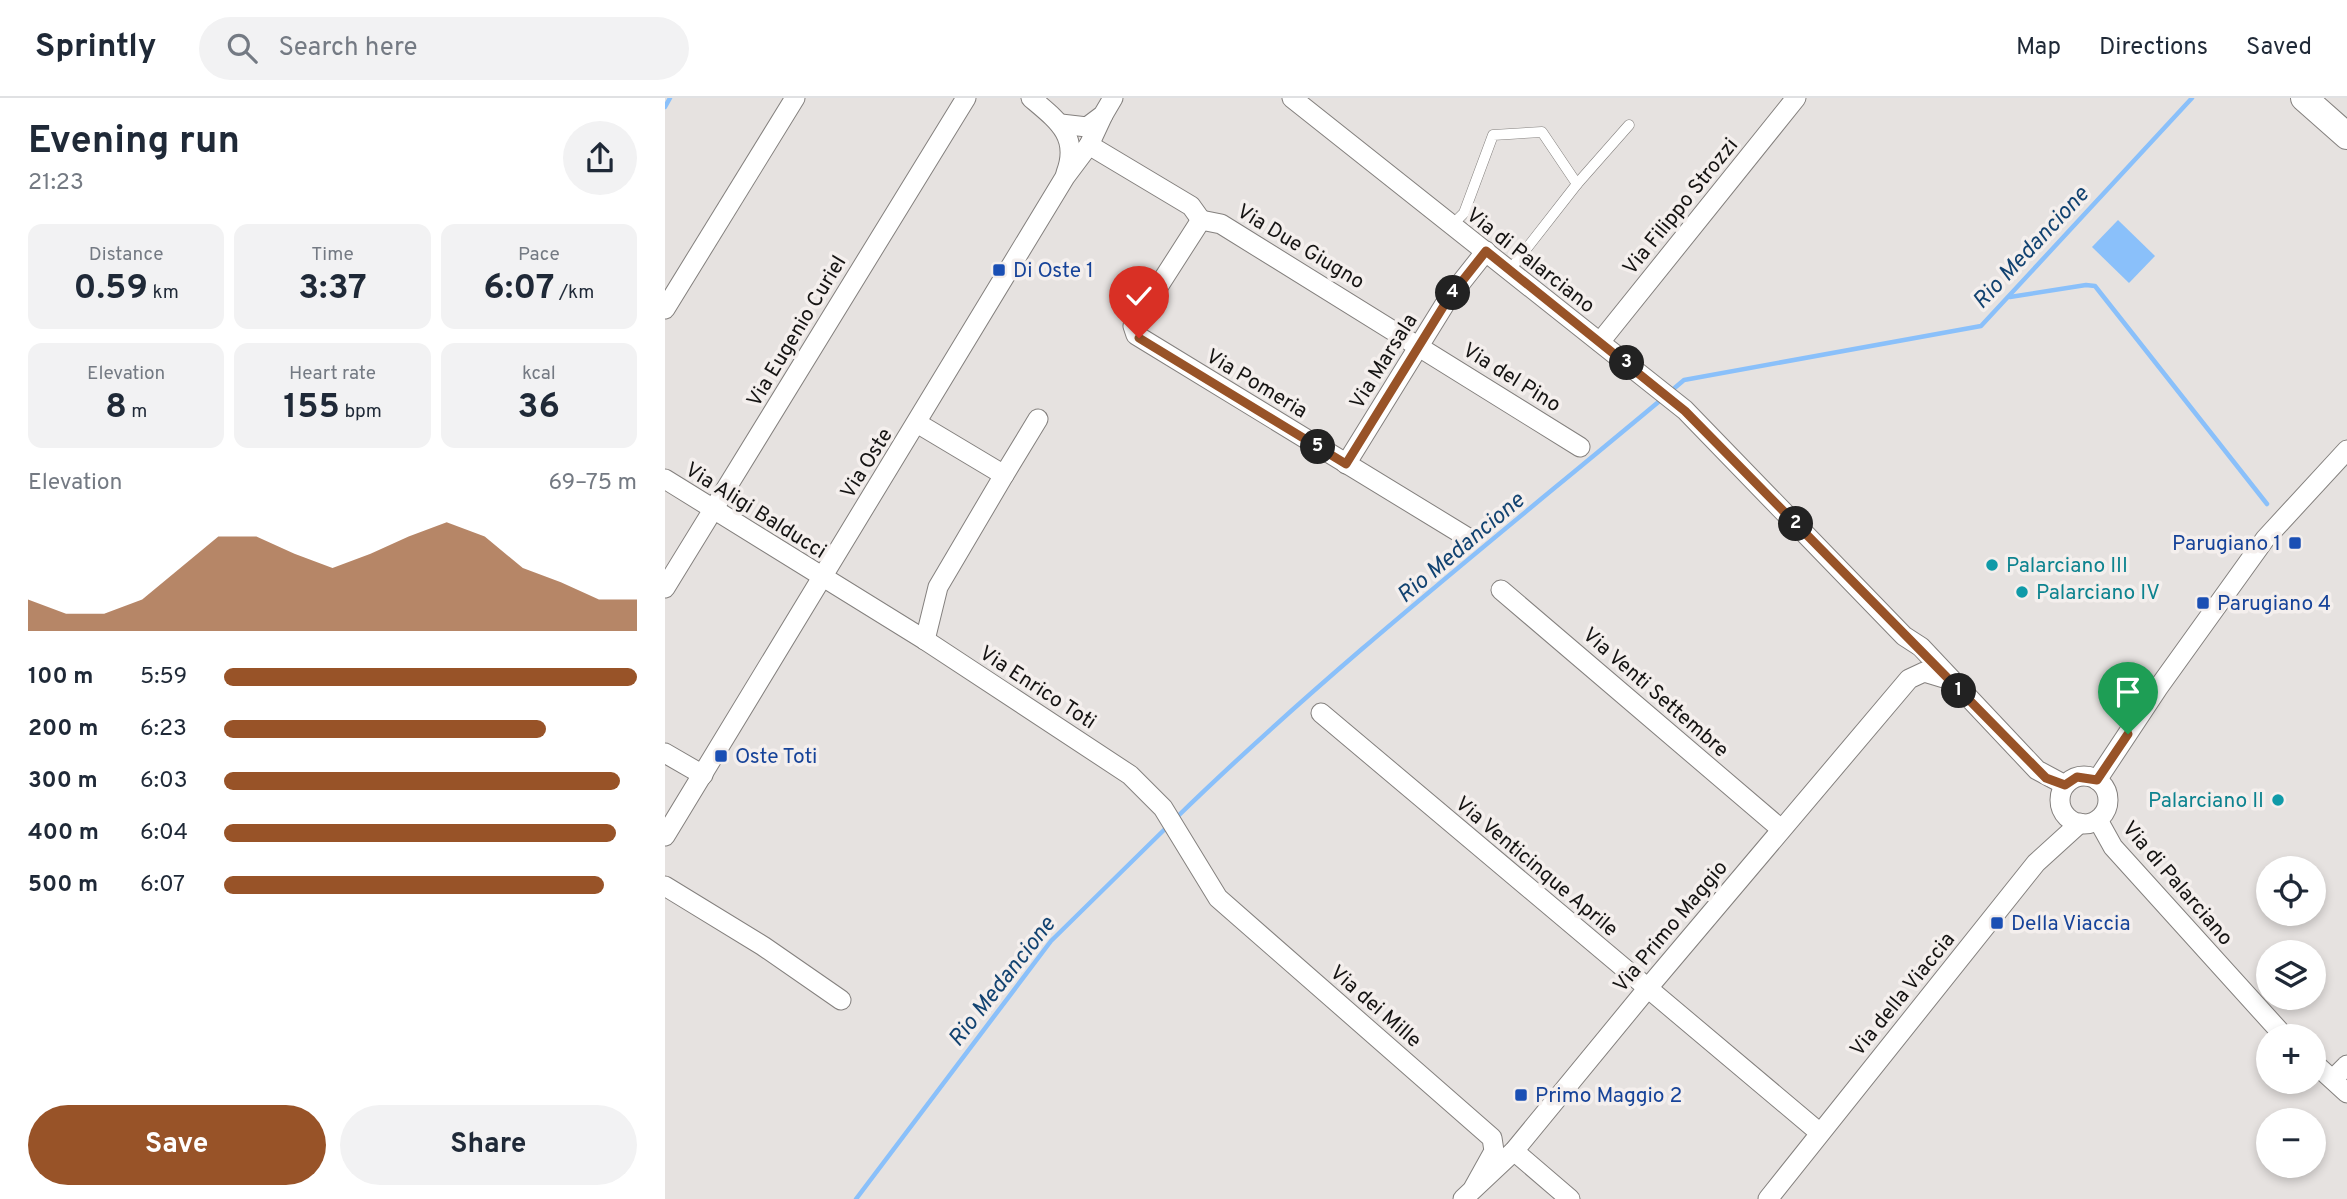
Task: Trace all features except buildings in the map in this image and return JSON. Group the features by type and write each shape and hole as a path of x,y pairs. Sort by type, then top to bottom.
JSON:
{"street":[{"path":"665,309 795,98"},
{"name":"Via Eugenio Curiel","path":"665,588 966,98"},
{"path":"1031,98 1061,124 1069,136 1072,149 1065,177"},
{"name":"Via di Palarciano","path":"1292,98 1685,411 1904,636 1921,647 1947,679 2037,770 2065,785"},
{"name":"Via Filippo Strozzi","path":"1600,342 1796,98"},
{"path":"2304,98 2347,136"},
{"name":"Via Oste","path":"1061,124 1087,127 1108,106"},
{"name":"Via Oste","path":"665,836 1065,177 1075,168 1089,145 1108,106"},
{"name":"Via Due Giugno","path":"1089,145 1191,206 1201,220 1221,224 1420,346"},
{"name":"Via Pomeria","path":"1201,220 1133,326 1139,338 1470,539"},
{"name":"Via Marsala","path":"1346,464 1463,277 1477,246"},
{"name":"Via del Pino","path":"1420,346 1580,447"},
{"path":"925,640 938,587 1038,419"},
{"path":"917,424 1004,475"},
{"path":"2097,780 2158,688 2265,539 2347,450"},
{"name":"Via Aligi Balducci","path":"665,479 822,579"},
{"name":"Via Enrico Toti","path":"822,579 925,640 1130,775 1163,808 1197,866"},
{"name":"Via Venti Settembre","path":"1501,590 1781,829"},
{"path":"1904,636 1912,659 1909,679"},
{"path":"1909,679 1924,672 1947,679"},
{"name":"Via Primo Maggio","path":"1469,1193 1514,1151 1909,679"},
{"name":"Via Venticinque Aprile","path":"1321,713 1820,1133"},
{"path":"665,753 703,775"},
{"path":"2077,777 2097,780 2107,792 2107,807 2089,822 2066,816 2060,800 2065,785 2077,777"},
{"name":"Via di Palarciano","path":"2089,822 2273,1024"},
{"name":"Via della Viaccia","path":"1768,1199 2036,863 2089,822"},
{"name":"Via dei Mille","path":"1197,866 1219,898 1492,1138 1494,1151 1469,1193"},
{"path":"665,886 763,946 841,1000"},
{"path":"2326,1074 2340,1086 2347,1065"},
{"path":"1514,1151 1570,1199"}],"lane":[{"path":"1509,271 1577,184 1629,125"},
{"path":"1451,226 1464,213 1493,135 1542,132 1577,184"}],"water":[{"path":"2118,220 2155,256 2129,283 2092,247"}],"waterway":[{"path":"665,107 670,98"},
{"name":"Rio Medancione","path":"1671,391 1684,380 1981,326 2192,98"},
{"path":"2010,297 2086,285 2095,286 2267,504"},
{"name":"Rio Medancione","path":"1176,818 1354,656 1662,399"},
{"name":"Rio Medancione","path":"856,1199 1051,941 1167,827"}],"place":[{"name":"Di Oste 1","path":"999,270"},
{"name":"Parugiano 1","path":"2295,543"},
{"name":"Palarciano III","path":"1992,565"},
{"name":"Palarciano IV","path":"2022,592"},
{"name":"Parugiano 4","path":"2203,603"},
{"name":"Oste Toti","path":"721,756"},
{"name":"Palarciano II","path":"2278,800"},
{"name":"Della Viaccia","path":"1997,923"},
{"name":"Primo Maggio 2","path":"1521,1095"}],"route":[{"path":"1139,338 1346,464 1448,299 1486,251 1685,411 1904,636 1921,647 1947,679 2046,778 2065,785 2077,777 2097,780 2128,734"}]}
